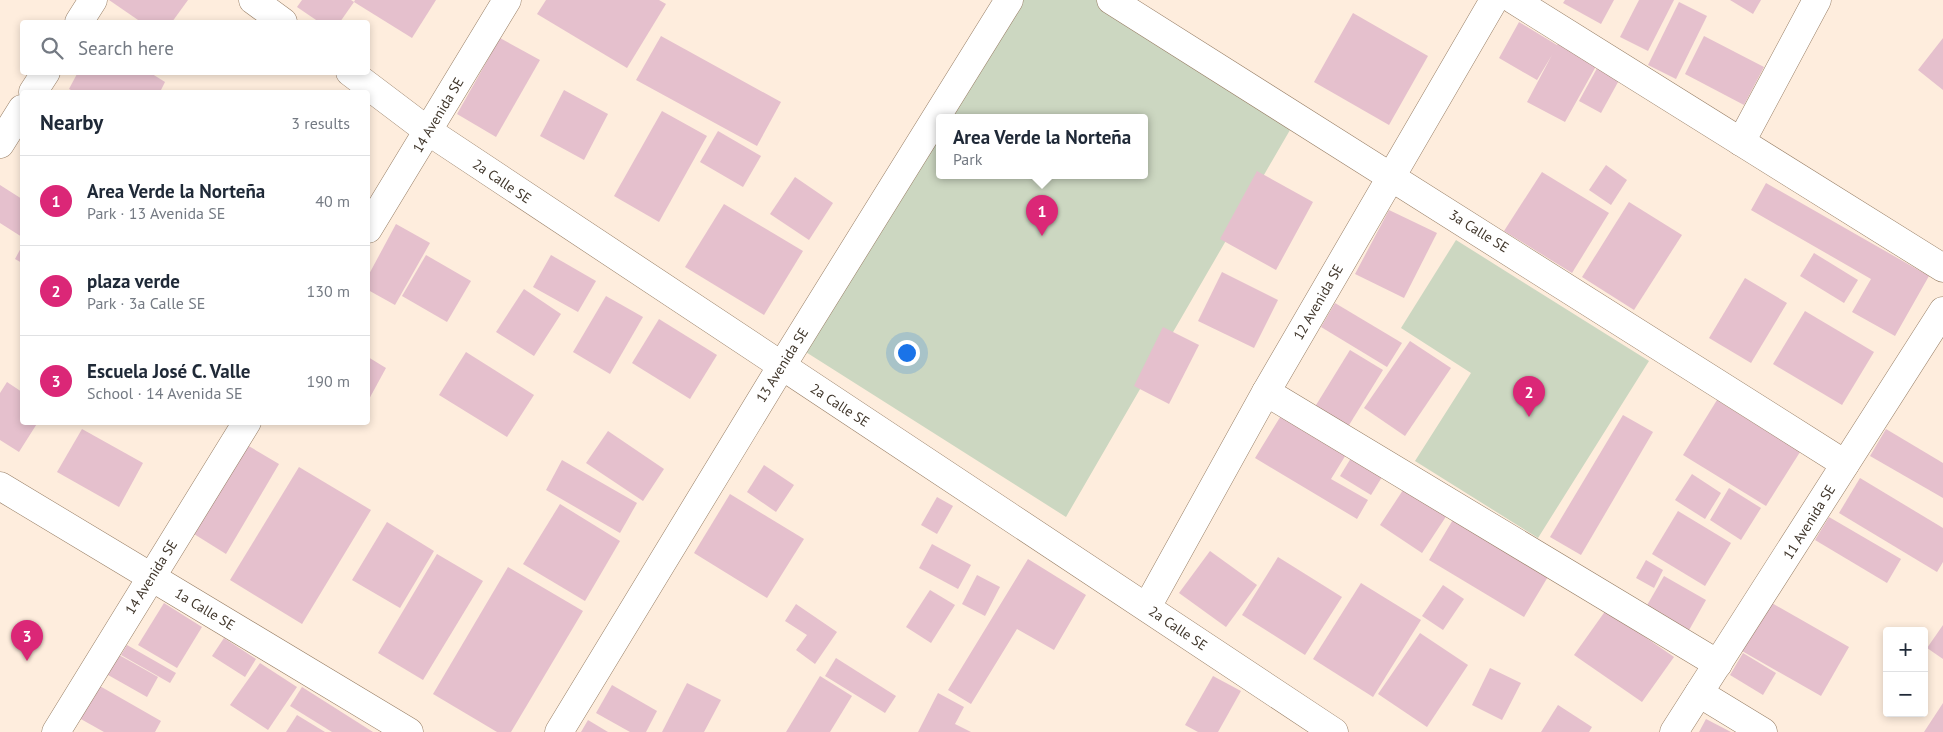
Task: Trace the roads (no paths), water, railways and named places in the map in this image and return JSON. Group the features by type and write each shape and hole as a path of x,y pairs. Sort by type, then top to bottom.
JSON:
{"street":[{"path":"80,20 93,0"},
{"path":"253,0 280,20"},
{"name":"14 Avenida SE","path":"370,226 507,0"},
{"name":"13 Avenida SE","path":"938,114 1009,0"},
{"name":"3a Calle SE","path":"1111,0 1845,464"},
{"name":"12 Avenida SE","path":"1147,607 1266,392 1494,0"},
{"path":"1514,0 1943,268"},
{"path":"1741,142 1817,0"},
{"path":"34,90 44,75"},
{"name":"2a Calle SE","path":"354,75 428,131 780,367 1334,732"},
{"path":"0,144 20,112"},
{"name":"13 Avenida SE","path":"559,732 780,367 936,117"},
{"name":"11 Avenida SE","path":"1674,732 1943,311"},
{"path":"1266,392 1718,664"},
{"name":"14 Avenida SE","path":"56,732 245,425"},
{"name":"1a Calle SE","path":"0,486 409,732"},
{"path":"1699,693 1763,732"}],"place":[{"name":"Area Verde la Norteña","path":"1042,236"},
{"name":"plaza verde","path":"1529,417"},
{"name":"Escuela José C. Valle","path":"27,661"}]}
